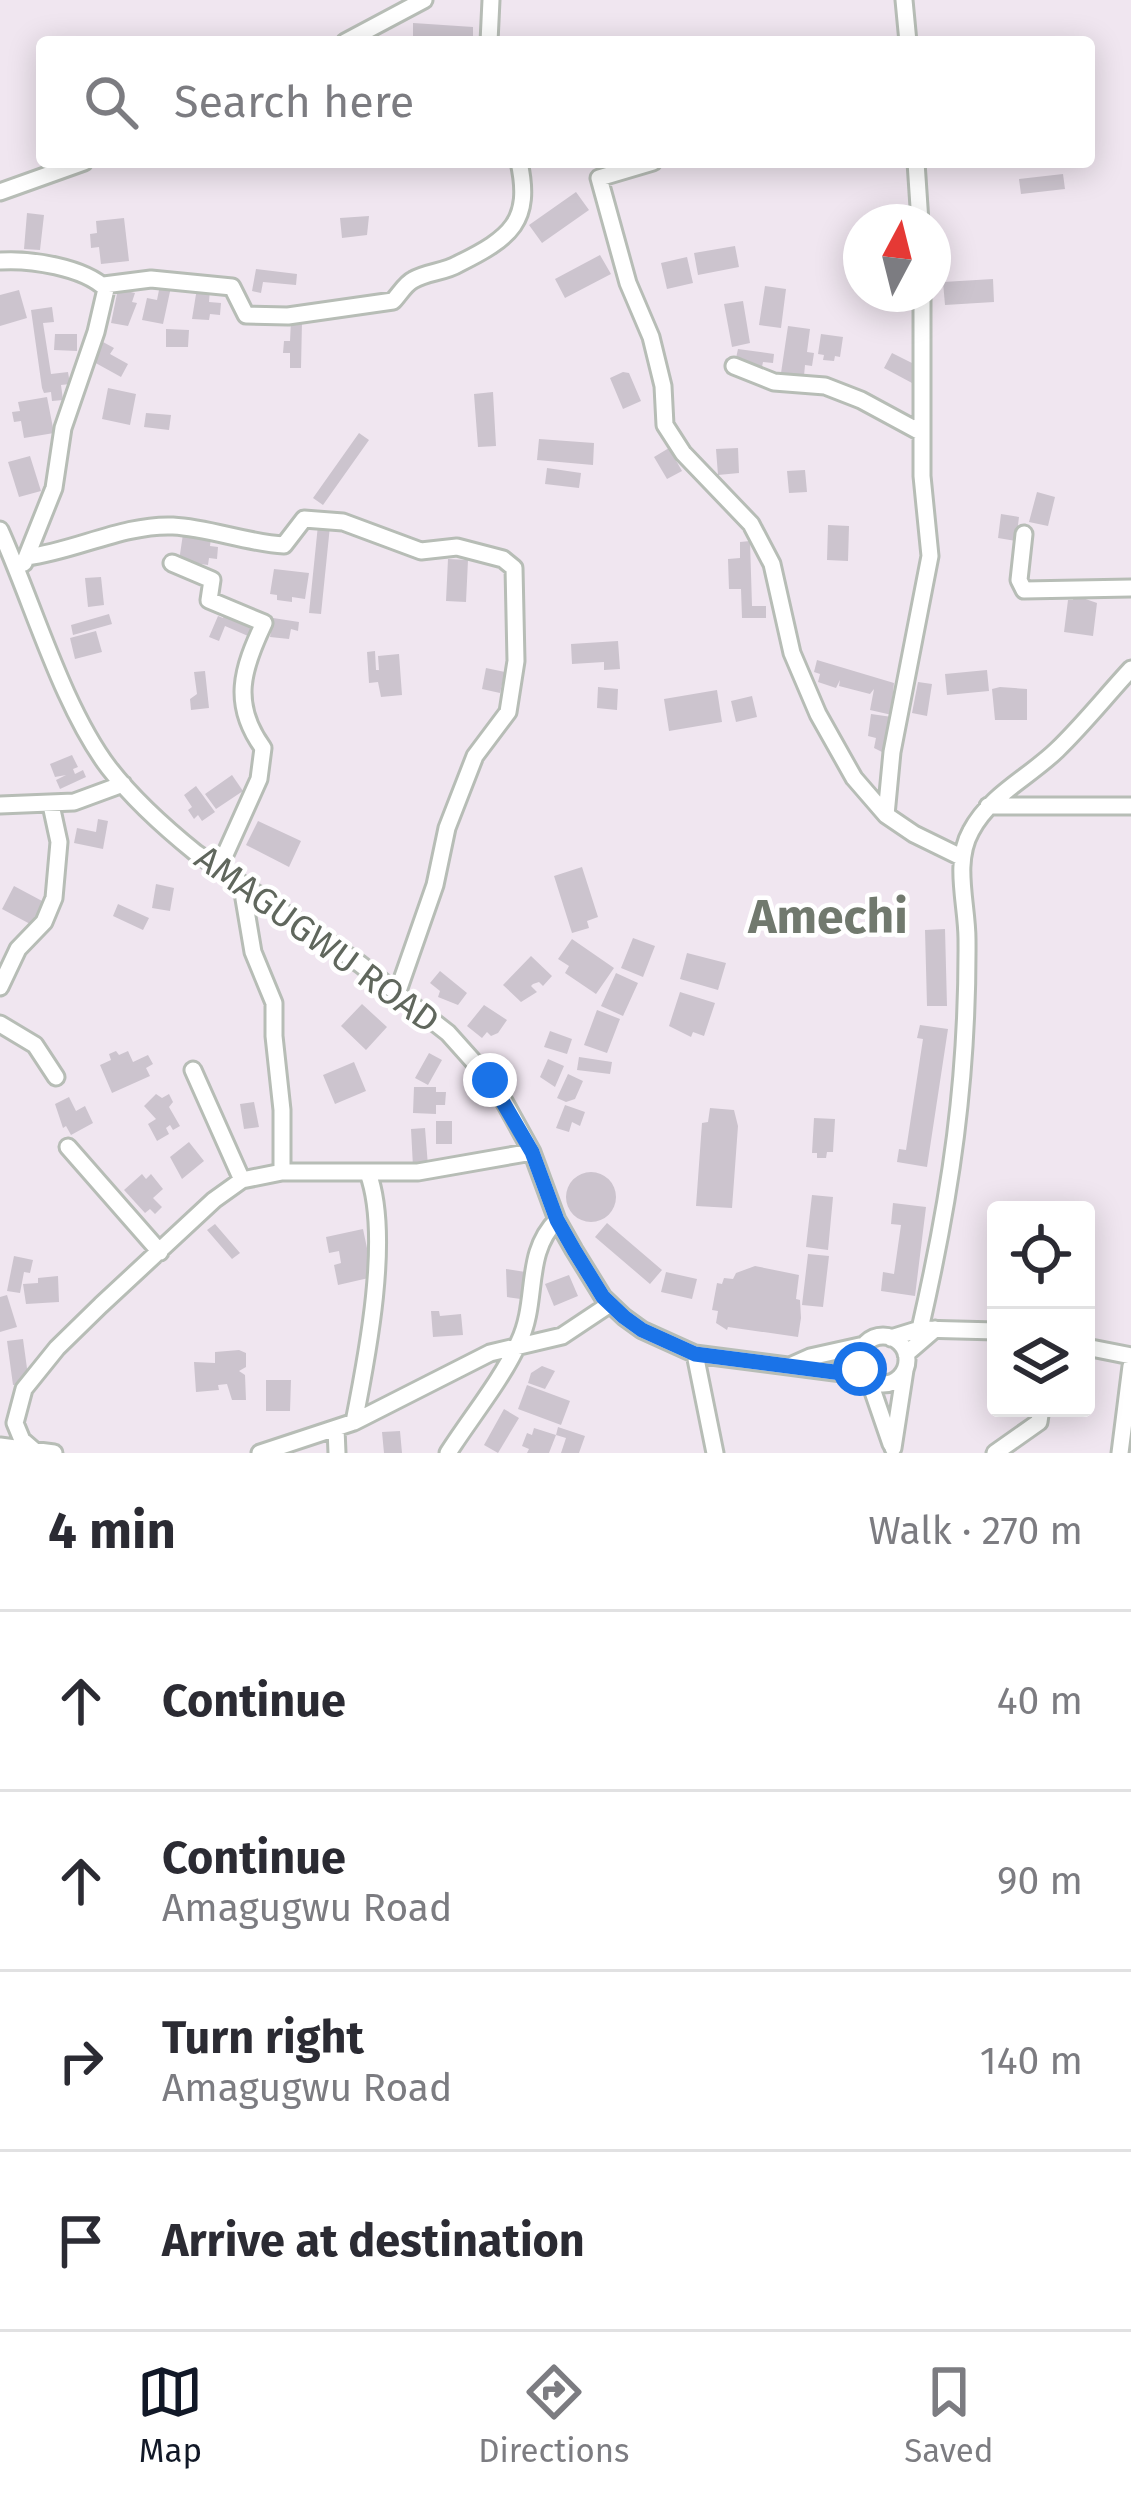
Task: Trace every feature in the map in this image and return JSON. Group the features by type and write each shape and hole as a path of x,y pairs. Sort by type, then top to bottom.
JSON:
{"street":[{"path":"355,36 424,0"},
{"path":"489,36 491,0"},
{"path":"904,0 907,36"},
{"path":"0,192 67,168"},
{"path":"0,261 47,266 104,285 151,280 232,287 246,315 287,316 393,302 412,280 457,265 522,217 526,192 520,168"},
{"path":"633,168 599,178 628,283 651,337 663,386 665,424 683,453 752,524 772,564 802,682 854,778 886,814 961,857"},
{"path":"916,168 919,204"},
{"path":"24,564 53,488 63,428 96,332 104,285"},
{"path":"886,814 892,752 930,561 922,433 922,312"},
{"path":"734,366 774,382 825,386 922,433"},
{"path":"24,564 128,532 173,526 284,545 304,519 343,522 421,551 457,547 503,559 514,568 516,661 508,712 475,756 446,828 435,885 398,991"},
{"name":"AMAGUGWU ROAD","path":"0,530 24,564 75,710 108,766 173,834 242,887 398,991 448,1033 490,1080 532,1152 557,1220 610,1304 642,1330 695,1354 867,1378"},
{"path":"1024,534 1019,580 1024,590 1131,588"},
{"path":"172,563 212,580 209,600 264,623 244,665 247,725 263,748 259,779 220,868"},
{"path":"867,1378 889,1383 927,1329 960,1118 967,935 961,857 969,833 988,806 1055,752 1131,669"},
{"path":"0,805 51,805 123,784"},
{"path":"0,987 18,949 44,922 54,898 59,842 51,805"},
{"path":"988,806 1131,806"},
{"path":"242,887 254,952 274,1003 282,1172"},
{"path":"0,1024 35,1046 56,1077"},
{"path":"194,1070 242,1180"},
{"path":"68,1147 160,1252"},
{"path":"42,1452 22,1440 9,1403 57,1348 214,1200 242,1180 282,1172 368,1173 468,1166 532,1152"},
{"path":"354,1422 376,1265 375,1200 368,1173"},
{"path":"448,1453 517,1347 529,1315 541,1237 557,1220"},
{"path":"260,1453 304,1445 490,1353 562,1336 610,1304"},
{"path":"792,1365 877,1337 927,1329 987,1331"},
{"path":"891,1338 905,1362 893,1451"},
{"path":"864,1345 859,1360 893,1451"},
{"path":"1095,1349 1131,1356"},
{"path":"695,1354 715,1453"},
{"path":"1120,1453 1131,1366"},
{"path":"994,1453 1040,1422 1040,1417"},
{"path":"15,1423 0,1442 42,1452"},
{"path":"336,1428 338,1453"}],"building":[{"path":"413,23 473,27 473,36 413,36"},
{"path":"1063,174 1065,189 1021,194 1019,179"},
{"path":"576,192 589,210 542,243 529,225"},
{"path":"27,213 44,215 40,250 24,249"},
{"path":"369,216 367,235 342,238 340,218"},
{"path":"124,218 129,261 101,264 99,247 91,248 96,221"},
{"path":"735,246 739,267 698,275 694,253"},
{"path":"600,255 611,274 565,298 555,279"},
{"path":"687,257 693,283 667,289 661,263"},
{"path":"256,269 297,274 296,285 263,282 261,293 252,291"},
{"path":"993,279 994,302 951,305 951,282"},
{"path":"160,285 171,287 163,324 142,320 147,298 157,300"},
{"path":"765,286 786,289 781,328 759,325"},
{"path":"197,288 210,289 209,302 221,303 220,315 192,319"},
{"path":"118,289 135,293 132,302 137,303 128,326 111,323"},
{"path":"19,290 27,318 0,326 0,295"},
{"path":"743,301 750,343 732,347 724,304"},
{"path":"52,307 54,322 43,323 51,374 68,372 70,384 61,385 63,400 52,401 51,392 44,393 42,388 31,310"},
{"path":"291,320 302,321 301,368 290,368 290,353 283,353 284,341 290,341"},
{"path":"788,326 810,329 807,352 814,353 804,376 781,373"},
{"path":"166,329 189,330 188,347 166,347"},
{"path":"55,334 77,334 77,351 54,350"},
{"path":"821,334 843,337 840,357 835,356 834,361 818,354"},
{"path":"103,342 114,348 110,354 128,364 121,377 92,361"},
{"path":"738,349 774,354 773,363 763,362 762,367 743,364 744,359 736,358"},
{"path":"892,353 920,367 912,383 884,368"},
{"path":"629,373 641,401 623,409 610,378"},
{"path":"108,388 136,394 130,425 102,419"},
{"path":"493,392 496,446 478,447 474,394"},
{"path":"47,397 54,433 24,438 21,421 14,422 12,412 20,411 18,402"},
{"path":"146,413 171,415 169,430 144,427"},
{"path":"359,433 369,440 323,505 313,498"},
{"path":"539,439 594,443 593,465 537,460"},
{"path":"669,448 682,471 667,479 654,457"},
{"path":"738,448 739,473 718,475 716,449"},
{"path":"30,456 41,491 19,497 8,462"},
{"path":"547,468 581,473 579,488 545,484"},
{"path":"805,470 807,492 789,493 787,471"},
{"path":"1037,492 1055,497 1048,526 1029,522"},
{"path":"1001,514 1019,517 1016,541 998,538"},
{"path":"318,525 330,526 321,614 309,613"},
{"path":"828,525 849,526 848,561 827,560"},
{"path":"183,534 211,538 210,546 218,547 217,559 209,558 208,565 179,561"},
{"path":"750,541 752,606 766,606 766,618 742,618 741,589 729,589 728,559 740,558 740,542"},
{"path":"448,559 468,560 466,602 446,601"},
{"path":"274,569 309,573 305,599 277,600 277,595 270,594"},
{"path":"101,577 104,605 88,607 85,578"},
{"path":"1074,595 1097,603 1093,636 1064,632 1068,600"},
{"path":"225,613 252,626 248,636 225,626 219,641 209,637 218,616 223,618"},
{"path":"109,614 112,624 73,635 71,625"},
{"path":"273,618 299,622 298,631 291,629 289,639 270,637"},
{"path":"96,631 102,652 75,659 70,638"},
{"path":"618,641 620,669 604,670 604,662 572,664 571,644"},
{"path":"375,651 376,670 378,656 399,654 402,695 381,697 378,682 369,683 367,652"},
{"path":"817,660 894,683 892,703 897,704 892,715 870,710 874,689 870,694 839,686 840,680 836,688 818,682"},
{"path":"486,668 505,672 500,693 482,689"},
{"path":"987,670 989,691 947,695 945,674"},
{"path":"205,671 209,708 191,710 190,699 197,694 194,672"},
{"path":"918,682 932,684 927,716 912,713"},
{"path":"598,687 618,689 617,710 597,708"},
{"path":"992,689 1027,689 1027,720 995,720"},
{"path":"717,690 722,722 669,731 664,699"},
{"path":"752,696 757,717 736,722 731,701"},
{"path":"871,714 892,717 886,754 874,748 876,738 868,736"},
{"path":"72,755 78,767 73,769 75,774 83,770 86,777 60,789 56,780 66,775 55,777 50,764"},
{"path":"232,775 243,791 216,809 205,794"},
{"path":"196,786 215,812 202,821 198,815 194,819 184,795"},
{"path":"98,819 108,821 103,849 74,843 77,828 96,832"},
{"path":"258,821 301,841 289,867 246,845"},
{"path":"582,867 598,917 587,921 589,928 572,933 554,876"},
{"path":"156,884 174,888 170,911 152,908"},
{"path":"14,886 44,902 32,925 2,909"},
{"path":"118,904 149,918 143,930 113,916"},
{"path":"945,929 947,1006 927,1006 925,930"},
{"path":"633,938 655,946 643,977 621,968"},
{"path":"572,939 614,968 596,994 565,973 569,966 558,959"},
{"path":"687,953 726,963 718,990 680,979"},
{"path":"531,956 552,976 543,986 533,984 537,992 521,1002 503,985"},
{"path":"440,971 467,993 458,1005 438,997 440,991 430,983"},
{"path":"616,973 638,983 623,1016 601,1006"},
{"path":"680,992 715,1003 704,1036 693,1032 691,1037 669,1026"},
{"path":"362,1004 387,1027 366,1050 341,1026"},
{"path":"484,1005 507,1020 498,1033 491,1036 487,1032 482,1038 467,1026"},
{"path":"597,1010 620,1019 607,1053 584,1045"},
{"path":"920,1025 948,1029 927,1167 897,1162 899,1149 906,1150 923,1039 917,1038"},
{"path":"550,1031 572,1039 567,1054 544,1047"},
{"path":"116,1051 119,1055 128,1051 133,1062 148,1055 153,1064 146,1068 150,1076 112,1093 100,1065"},
{"path":"429,1053 442,1060 428,1085 415,1078"},
{"path":"579,1057 612,1062 610,1074 577,1070"},
{"path":"548,1059 564,1066 555,1087 540,1077"},
{"path":"354,1062 366,1091 335,1104 323,1075"},
{"path":"568,1074 583,1081 575,1099 566,1102 557,1098"},
{"path":"414,1087 446,1092 445,1105 436,1105 436,1114 413,1113"},
{"path":"156,1094 162,1098 169,1094 173,1102 169,1107 180,1126 173,1130 170,1125 166,1128 169,1134 157,1141 148,1124 156,1119 144,1106"},
{"path":"69,1097 76,1111 85,1106 93,1123 71,1135 63,1128 55,1104"},
{"path":"254,1102 259,1127 244,1129 240,1104"},
{"path":"565,1105 585,1112 580,1126 572,1122 569,1132 556,1128"},
{"path":"710,1108 734,1110 738,1126 732,1208 696,1206 702,1123 708,1122"},
{"path":"814,1118 835,1119 833,1152 827,1152 826,1158 812,1153"},
{"path":"436,1121 452,1121 452,1144 436,1144"},
{"path":"425,1128 428,1166 413,1167 411,1129"},
{"path":"189,1142 204,1161 182,1179 170,1157"},
{"path":"591,1172 609,1179 616,1197 609,1215 591,1222 573,1215 566,1197 573,1179"},
{"path":"142,1174 146,1179 151,1174 163,1189 153,1198 162,1207 155,1214 150,1209 145,1213 124,1190"},
{"path":"812,1195 833,1197 828,1250 806,1247"},
{"path":"893,1203 926,1207 915,1296 881,1291 883,1272 894,1274 901,1225 891,1224"},
{"path":"607,1223 662,1270 650,1284 595,1237"},
{"path":"215,1224 240,1253 232,1259 207,1230"},
{"path":"363,1229 373,1277 338,1285 334,1265 341,1263 339,1251 329,1253 326,1237"},
{"path":"808,1254 829,1256 823,1307 802,1305"},
{"path":"14,1256 33,1260 30,1273 24,1272 20,1293 7,1291"},
{"path":"755,1266 799,1275 798,1337 727,1330 716,1323 718,1311 712,1310 717,1283"},
{"path":"506,1269 532,1273 528,1300 507,1297"},
{"path":"666,1272 697,1279 692,1299 661,1292"},
{"path":"569,1275 578,1296 554,1306 545,1284"},
{"path":"58,1276 59,1302 26,1304 23,1284"},
{"path":"7,1295 17,1327 0,1332 0,1297"},
{"path":"431,1311 439,1311 440,1316 461,1314 463,1335 433,1337"},
{"path":"23,1339 29,1383 13,1385 7,1341"},
{"path":"215,1352 246,1353 246,1367 239,1371 245,1375 246,1400 232,1400 227,1384 218,1385 219,1390 196,1392 194,1362 215,1363"},
{"path":"542,1366 555,1371 545,1389 528,1383 531,1373"},
{"path":"266,1380 291,1380 290,1411 266,1411"},
{"path":"527,1385 570,1401 561,1425 518,1409"},
{"path":"504,1409 519,1418 498,1453 484,1445"},
{"path":"558,1427 585,1436 579,1453 561,1453 566,1438 556,1435"},
{"path":"534,1428 556,1435 549,1453 527,1453 529,1449 522,1446"},
{"path":"400,1431 402,1453 384,1453 382,1432"}],"district":[{"name":"Amechi","path":"828,917"}],"route":[{"path":"490,1080 532,1152 557,1220 603,1297 624,1317 695,1354 865,1376 860,1369"}]}
